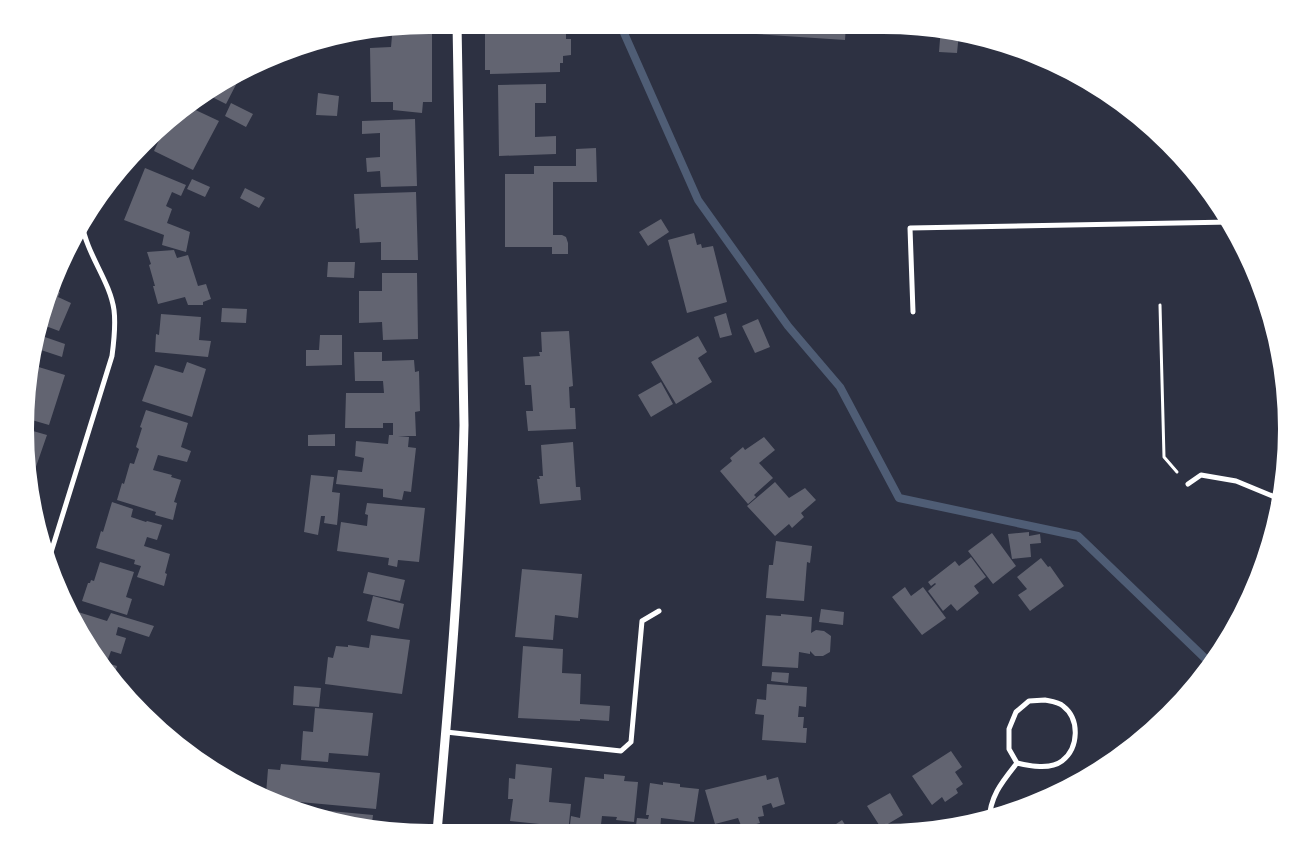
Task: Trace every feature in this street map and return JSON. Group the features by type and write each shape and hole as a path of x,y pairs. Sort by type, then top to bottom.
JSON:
{"street":[{"path":"437,827 459,553 463,452 457,31"},
{"path":"913,312 910,228 1222,222"},
{"path":"51,553 112,356 115,329 114,309 108,290 84,233"},
{"path":"1188,484 1201,475 1236,481 1275,497"},
{"path":"446,732 622,751 631,742 642,621 659,611"},
{"path":"1045,700 1063,705 1073,718 1076,737 1071,750 1062,761 1049,766 1031,767 1017,763 1009,749 1009,729 1016,712 1029,701 1045,700"},
{"path":"989,812 996,792 1017,763"}],"path":[{"path":"1160,305 1164,458 1188,484"}],"building":[{"path":"432,31 432,102 423,102 422,113 393,110 393,102 371,102 370,48 391,47 392,36 370,36"},
{"path":"485,31 566,31 566,39 571,39 571,55 563,56 563,63 560,63 560,72 490,74 490,70 485,70"},
{"path":"756,31 846,31 845,40 756,34"},
{"path":"940,36 958,39 957,53 939,52"},
{"path":"238,80 226,104 211,96"},
{"path":"546,84 546,103 535,103 535,137 556,136 556,154 499,156 498,85"},
{"path":"318,93 339,96 337,116 316,115"},
{"path":"231,103 253,114 246,127 225,116"},
{"path":"193,109 219,121 193,170 154,151 161,136"},
{"path":"415,119 417,186 381,187 380,171 367,172 366,158 380,157 380,133 362,134 362,121"},
{"path":"596,148 597,182 553,182 553,235 566,237 568,254 552,254 552,247 505,247 505,174 534,174 534,166 576,166 576,149"},
{"path":"145,168 186,185 181,196 172,192 166,206 172,209 167,223 190,232 186,252 162,245 164,235 124,220"},
{"path":"192,179 210,187 205,197 187,189"},
{"path":"245,188 265,198 259,208 240,198"},
{"path":"416,192 418,260 381,260 381,242 360,243 359,228 356,229 354,194"},
{"path":"661,219 669,232 648,246 639,232"},
{"path":"694,233 697,245 701,244 702,248 713,246 727,302 687,313 668,240"},
{"path":"174,250 177,258 188,255 198,286 206,284 211,299 203,302 203,305 188,305 185,297 158,304 147,252"},
{"path":"328,262 355,262 354,278 327,277"},
{"path":"382,273 417,273 418,339 383,340 382,322 359,323 359,291 382,291"},
{"path":"56,291 60,292 58,297 71,303 59,331 45,326"},
{"path":"222,308 247,309 246,323 221,322"},
{"path":"726,313 732,335 720,338 714,317"},
{"path":"161,314 201,317 199,340 211,341 208,357 155,352 156,334 159,335"},
{"path":"758,319 770,347 755,353 742,326"},
{"path":"569,331 573,386 569,387 570,408 575,408 576,429 528,431 526,411 533,411 531,385 525,385 523,357 540,356 539,352 542,352 541,332"},
{"path":"320,335 342,335 342,365 306,366 306,350 319,350"},
{"path":"43,336 65,344 62,357 39,349"},
{"path":"698,336 707,352 698,358 712,382 676,404 651,362"},
{"path":"354,352 382,352 382,361 414,360 415,372 419,371 420,411 415,412 416,436 398,436 409,437 408,447 416,448 411,492 404,491 402,500 383,497 383,489 336,484 338,470 362,472 364,458 355,456 356,441 388,444 389,435 393,435 393,423 383,423 383,428 345,428 346,393 384,393 383,381 355,381"},
{"path":"187,362 206,369 192,417 142,401 155,365 183,373"},
{"path":"37,366 65,375 49,425 31,420"},
{"path":"661,382 673,404 651,417 638,395"},
{"path":"146,410 188,423 181,447 191,451 187,462 158,455 153,470 172,475 171,477 181,480 174,502 177,503 173,520 155,515 156,512 117,500 130,463 134,464 139,449 136,447"},
{"path":"31,430 47,435 34,472"},
{"path":"335,434 335,446 308,446 308,435"},
{"path":"764,437 775,450 759,463 773,478 754,495 756,497 748,504 720,471 732,461 730,458 743,447 745,450"},
{"path":"573,442 576,487 580,487 581,500 540,504 537,479 540,479 539,476 543,476 541,445"},
{"path":"311,475 334,477 332,492 340,493 337,525 324,523 325,516 321,516 318,535 304,532"},
{"path":"775,482 789,498 805,488 816,500 801,513 804,517 792,528 789,524 775,536 747,506"},
{"path":"112,502 133,509 131,517 162,525 157,540 147,537 144,546 170,554 164,586 137,577 141,566 134,564 135,560 96,548"},
{"path":"367,503 425,508 419,562 398,560 397,567 388,565 389,558 337,551 341,522 367,526 368,515 365,514"},
{"path":"1029,532 1029,536 1040,534 1041,543 1030,544 1031,557 1012,559 1008,534"},
{"path":"992,533 1016,566 993,584 968,551"},
{"path":"776,541 812,546 810,563 807,562 804,601 766,598 769,565 773,565"},
{"path":"971,557 986,577 974,586 979,593 957,611 951,604 943,611 928,591 936,584 931,586 928,582 955,561 959,566"},
{"path":"1041,558 1048,567 1050,566 1064,586 1030,611 1018,595 1027,589 1017,577"},
{"path":"100,562 134,572 126,597 132,599 127,615 82,601 88,583 91,580 94,581"},
{"path":"522,569 582,574 578,618 555,615 553,640 515,637"},
{"path":"368,572 405,580 400,601 363,593"},
{"path":"905,587 911,596 923,587 946,618 922,635 892,597"},
{"path":"373,596 404,604 399,629 367,621"},
{"path":"821,609 844,612 843,625 819,622"},
{"path":"78,612 107,621 111,613 154,626 149,637 118,627 116,635 126,638 121,654 111,651 108,659 104,658 98,650 77,614"},
{"path":"781,614 812,617 811,633 816,630 824,631 831,636 830,652 823,656 815,656 810,651 810,654 799,652 798,668 762,666 766,615 781,616"},
{"path":"371,635 410,640 402,694 325,684 328,657 333,658 336,646 348,647 348,645 369,648"},
{"path":"523,646 563,649 562,673 581,674 580,704 610,706 609,721 518,718"},
{"path":"107,663 117,666 115,673"},
{"path":"772,672 789,673 788,683 771,681"},
{"path":"767,684 807,687 806,707 799,706 798,717 804,717 803,728 807,728 806,743 762,740 764,715 755,714 757,699 766,700"},
{"path":"294,686 321,688 319,707 293,705"},
{"path":"315,708 373,713 368,756 329,753 328,762 301,760 303,731 313,732"},
{"path":"951,751 962,767 955,772 963,784 956,789 958,793 945,802 942,797 932,805 912,776"},
{"path":"281,764 380,773 376,809 289,801 266,792 268,769 280,770"},
{"path":"516,764 552,768 549,802 571,804 569,827 549,827 549,825 510,821 513,799 508,799 509,778 515,779"},
{"path":"604,774 625,776 624,781 638,782 634,822 616,820 617,817 602,816 601,827 570,827 571,816 580,818 585,777 604,779"},
{"path":"766,775 767,780 778,777 785,804 773,808 771,803 762,806 764,816 758,817 760,823 742,827 738,818 715,824 705,790"},
{"path":"663,782 680,784 680,787 699,789 694,822 661,818 660,827 636,827 637,818 648,819 649,815 646,815 650,783 663,785"},
{"path":"890,793 903,815 880,827 867,806"},
{"path":"313,809 373,815 372,822"},
{"path":"842,820 846,827 832,827"}],"waterway":[{"path":"623,31 698,200 788,326 840,387 899,498 1078,536 1207,660"}]}
